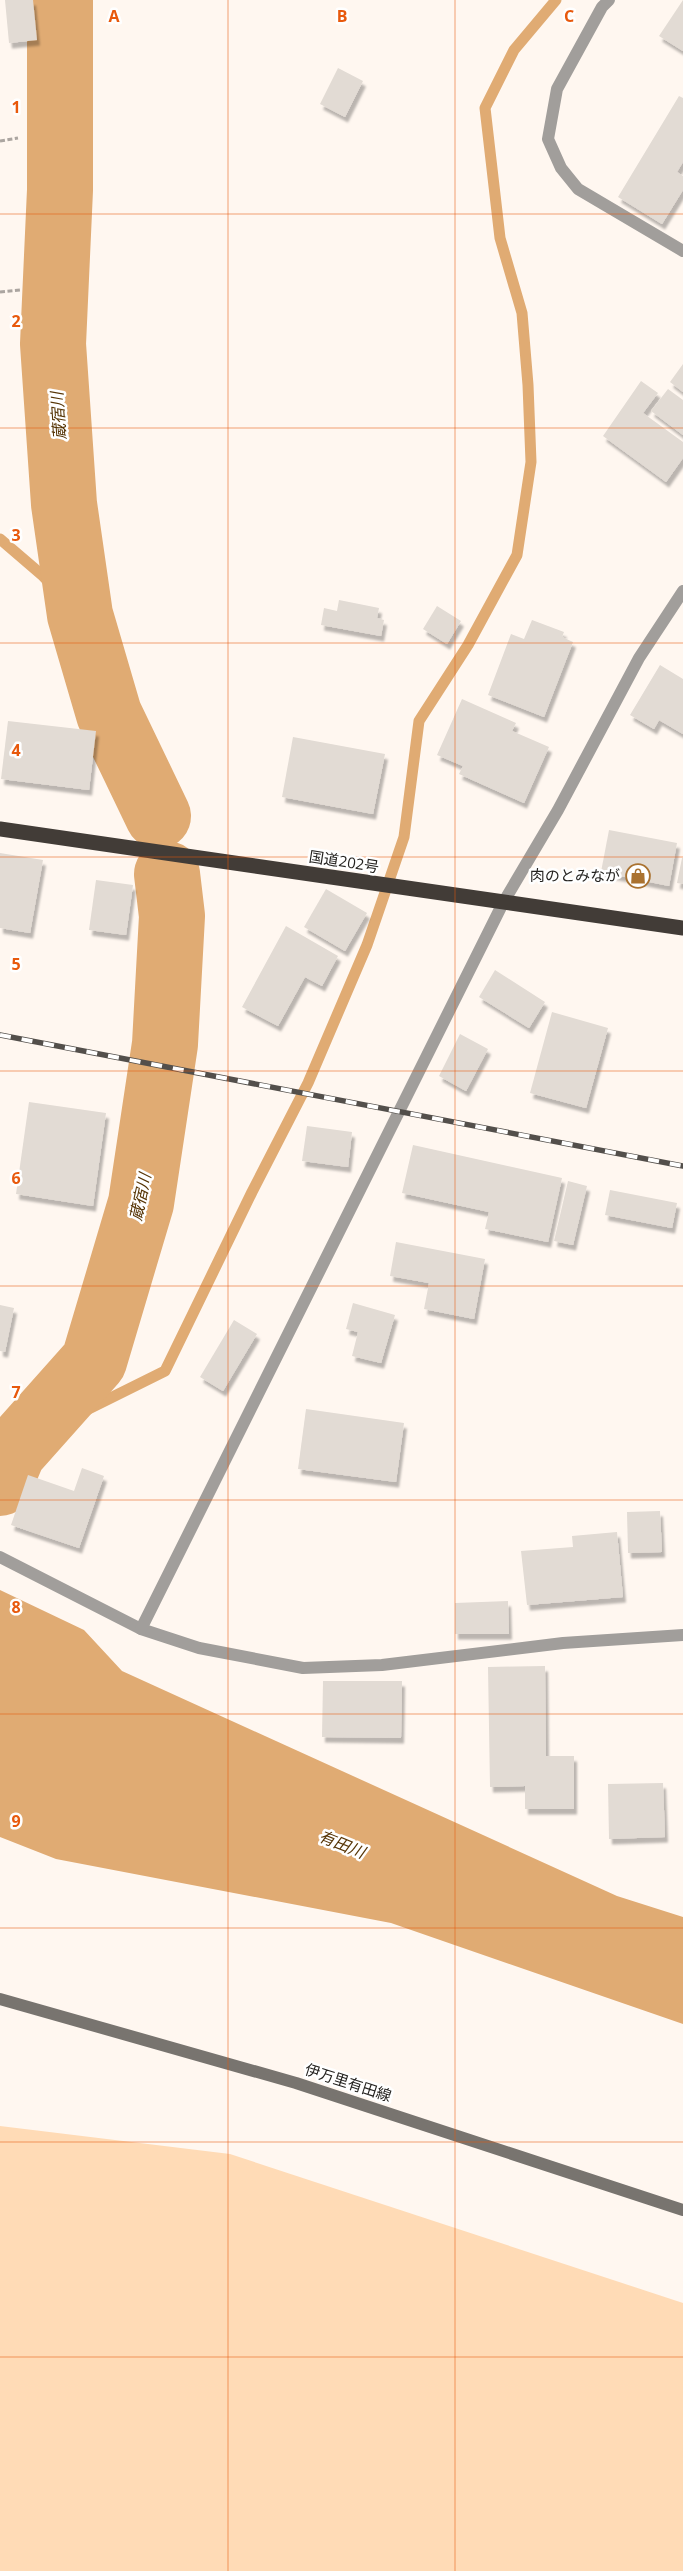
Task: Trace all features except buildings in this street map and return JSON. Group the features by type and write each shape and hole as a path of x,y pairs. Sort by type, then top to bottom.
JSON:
{"highway":[{"name":"国道202号","path":"0,829 683,928"}],"main road":[{"name":"伊万里有田線","path":"0,1999 296,2083 683,2210"}],"street":[{"path":"608,0 602,7 557,89 548,139 561,168 578,190 683,251"},
{"path":"141,1629 503,903 558,810 639,658 683,591"},
{"path":"0,1557 141,1629 199,1648 303,1668 382,1665 563,1643 683,1635"}],"path":[{"path":"0,141 18,138"},
{"path":"0,292 20,290"}],"shaded area":[{"path":"0,2126 230,2154 683,2303 683,2571 0,2571"}],"water":[{"name":"有田川","path":"0,1590 84,1630 122,1671 617,1896 683,1917 683,2024 391,1923 56,1859 0,1837"}],"waterway":[{"name":"蔵宿川","path":"60,0 60,190 53,344 64,504 80,615 109,714 158,816"},
{"path":"0,1508 28,1439 165,1371 252,1192 308,1083 367,945 404,837 419,721 468,645 517,555 531,462 528,385 522,313 500,238 485,108 514,50 556,0"},
{"path":"0,539 42,575 80,615"},
{"name":"蔵宿川","path":"0,1483 13,1452 94,1361 141,1203 165,1044 172,916 167,874"}],"railway":[{"path":"0,1035 683,1166"}],"place":[{"name":"肉のとみなが","path":"638,876"}]}
